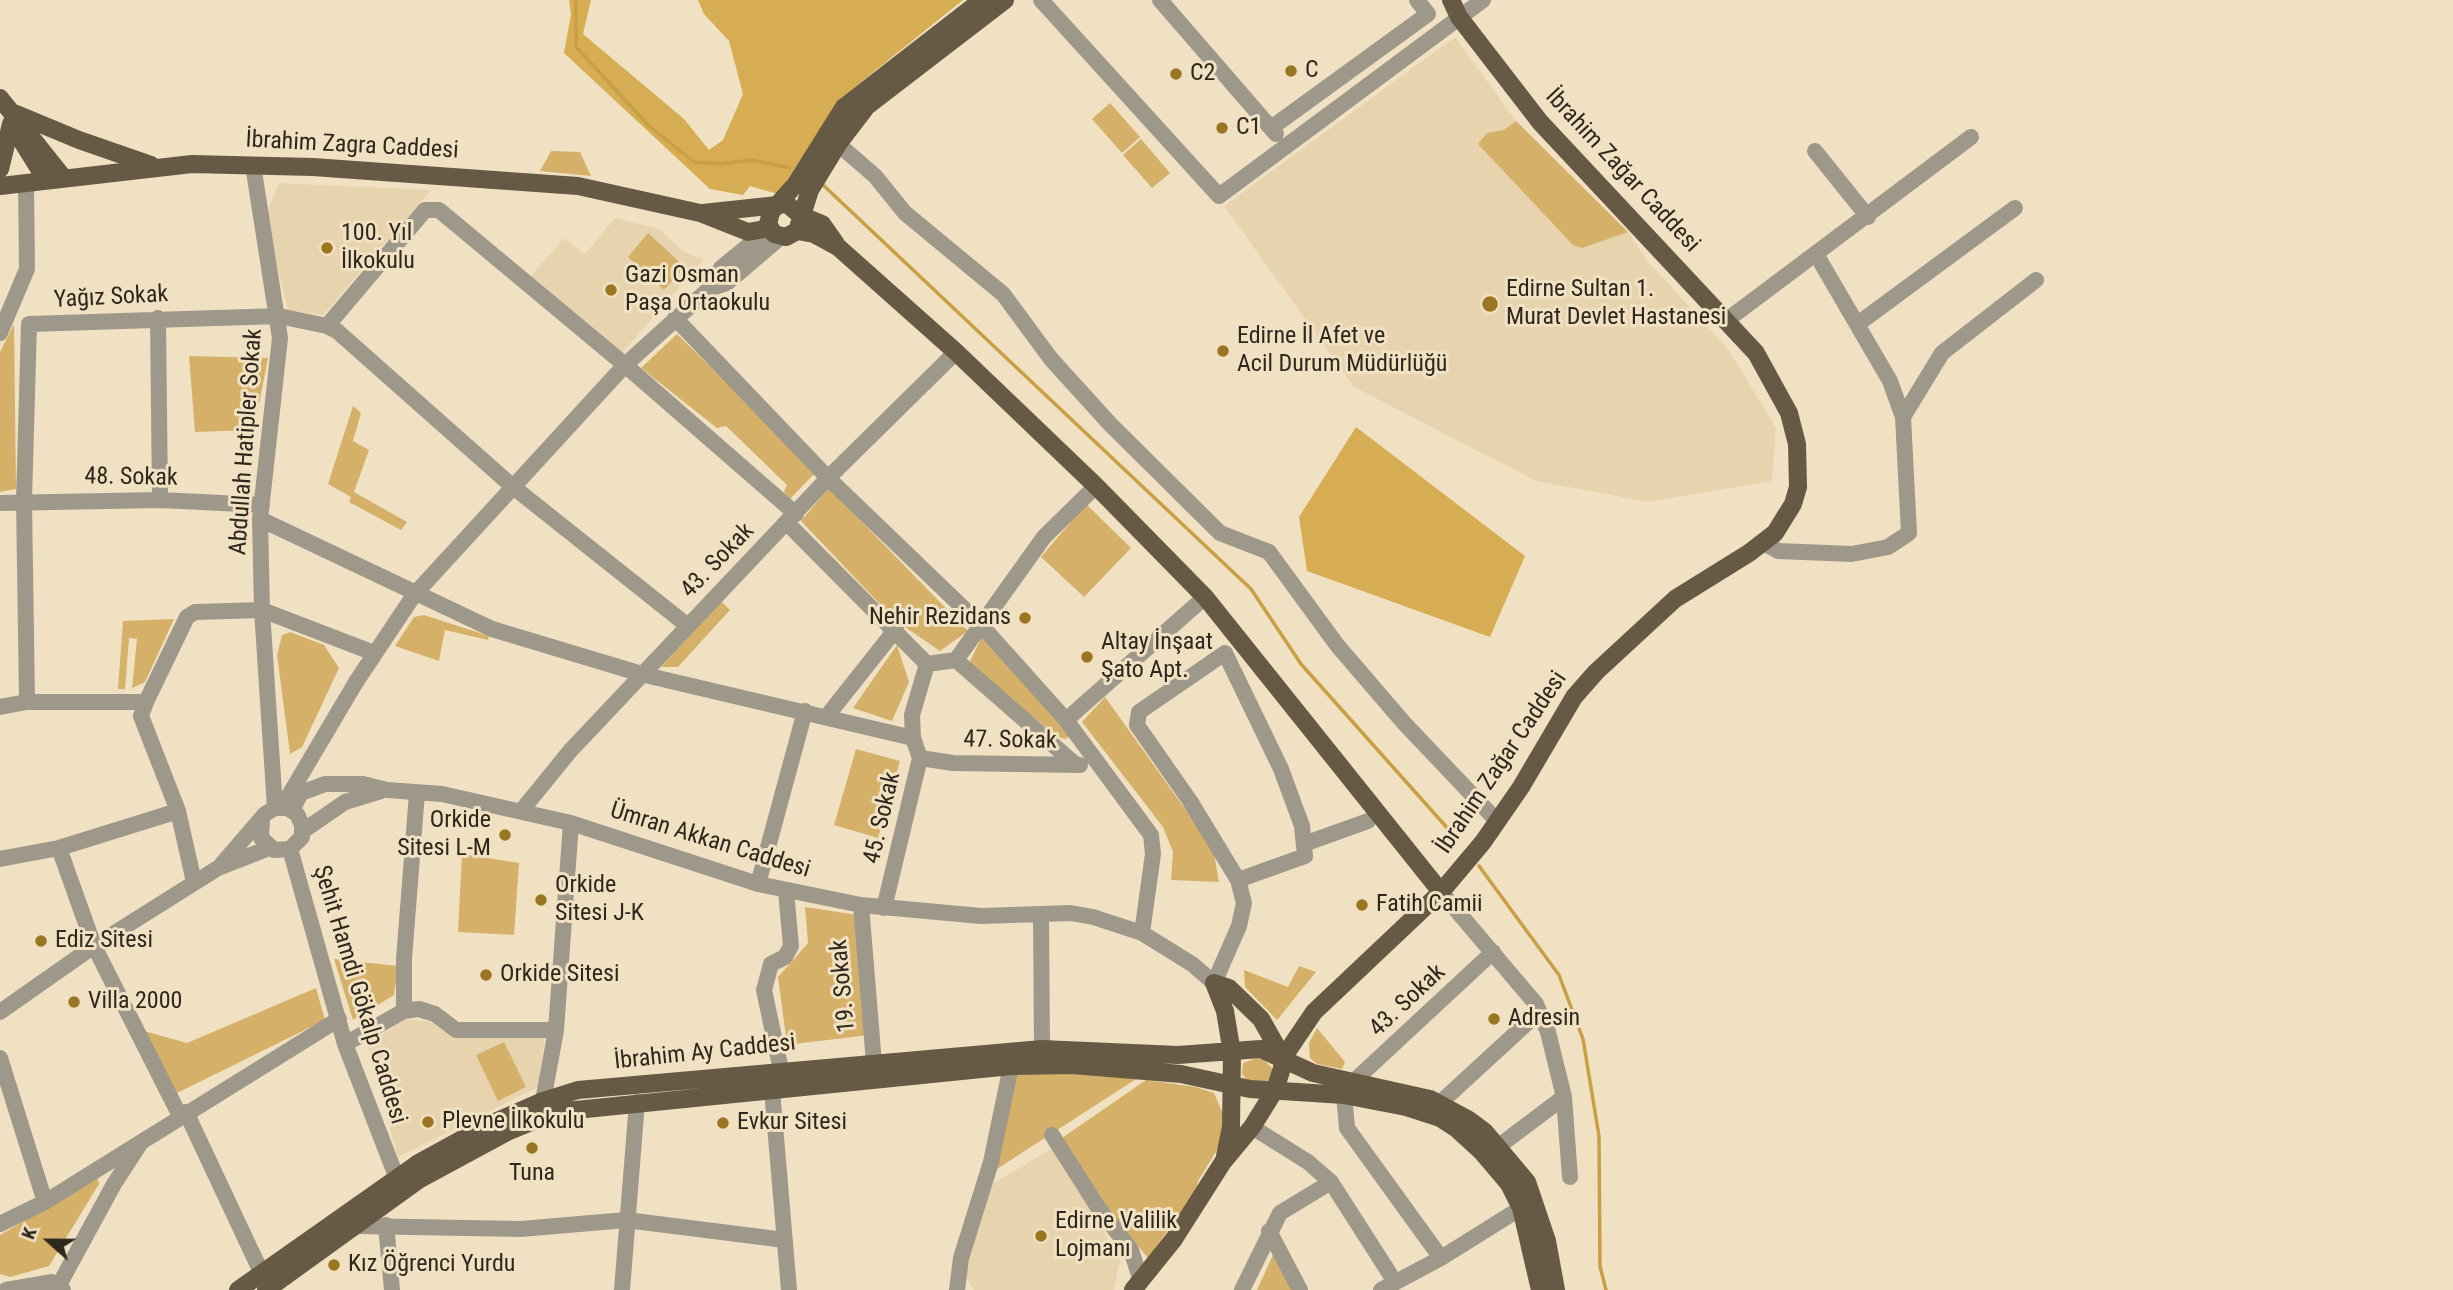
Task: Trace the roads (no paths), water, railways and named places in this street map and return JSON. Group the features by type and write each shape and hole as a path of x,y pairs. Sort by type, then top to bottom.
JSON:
{"main road":[{"path":"778,206 795,185 844,107 982,0"},
{"path":"787,228 838,144 867,106 1005,0"},
{"name":"İbrahim Zağar Caddesi","path":"1440,0 1459,18"},
{"name":"İbrahim Zağar Caddesi","path":"1137,1285 1174,1239 1223,1163 1252,1126 1275,1090 1283,1058 1314,1012 1441,892 1498,822 1574,697 1596,672 1675,599 1764,543 1775,533 1794,505 1800,475 1797,444 1789,412 1756,353 1540,122 1459,18 1451,0"},
{"path":"7,109 109,152 158,168"},
{"path":"0,169 8,147 7,109"},
{"path":"7,109 55,179"},
{"name":"İbrahim Zagra Caddesi","path":"0,186 158,168 253,165 578,186 700,214 748,232 787,228"},
{"path":"778,206 791,205 787,228"},
{"name":"İbrahim Zagra Caddesi","path":"700,214 778,206"},
{"path":"787,228 814,234 838,247 956,352 1096,486 1205,597 1441,892"},
{"path":"1214,983 1225,1011 1232,1053 1231,1127 1223,1163"},
{"path":"1214,983 1229,988 1249,1006 1272,1035 1283,1058"},
{"name":"İbrahim Ay Caddesi","path":"264,1282 455,1143 543,1101 578,1090 1042,1049 1178,1055 1261,1049 1348,1088"},
{"name":"İbrahim Ay Caddesi","path":"238,1290 264,1282 357,1226 399,1185 530,1121 579,1108 1012,1066 1073,1065 1150,1070 1198,1076 1233,1086 1275,1090"},
{"path":"1275,1090 1348,1088 1417,1095 1440,1103 1469,1120 1499,1146 1527,1182 1547,1241 1556,1290"},
{"path":"1348,1088 1423,1111 1457,1129 1498,1169 1521,1208 1540,1290"}],"street":[{"path":"1041,0 1219,196 1483,0"},
{"path":"1160,0 1286,147"},
{"path":"1271,128 1428,14 1417,0"},
{"path":"1727,320 1868,217 1971,137"},
{"path":"838,144 875,176 905,213 1003,295 1051,359 1110,424 1220,533 1269,552 1337,645 1404,723 1498,822"},
{"path":"1815,151 1868,217"},
{"name":"Abdullah Hatipler Sokak","path":"253,165 279,316 280,338 261,512 262,610 283,809"},
{"path":"0,333 27,269 26,183"},
{"path":"1859,323 2015,208"},
{"path":"688,626 512,486 337,331 327,326 425,210 439,210 625,365 791,518 927,664"},
{"path":"218,868 262,819 283,809 374,653 414,594 625,365 709,289 727,283 787,228"},
{"path":"1764,543 1778,551 1852,554 1888,547 1909,533 1903,417 1890,381 1859,323 1816,254"},
{"path":"1903,417 1942,353 2036,279"},
{"name":"Yağız Sokak","path":"27,702 24,500 29,324 279,316 327,326"},
{"path":"159,318 160,500"},
{"path":"675,318 828,478 981,625 1066,720 1143,822 1153,843 1142,933"},
{"name":"43. Sokak","path":"522,810 570,751 645,675 828,478 956,352"},
{"path":"927,664 956,660 1044,537 1096,486"},
{"name":"48. Sokak","path":"0,503 24,500 160,500 261,512"},
{"path":"261,512 414,594 492,629 645,675 913,738 912,715 927,664"},
{"path":"1066,720 1205,597"},
{"path":"194,882 178,811 141,716 187,617 195,612 262,610 374,653"},
{"path":"827,716 896,629"},
{"path":"1214,983 1239,926 1244,903 1238,880 1190,801 1137,725 1139,712 1225,653 1281,769 1302,826 1305,856 1238,880"},
{"path":"956,660 1076,765"},
{"path":"0,707 27,702 146,702"},
{"path":"758,884 805,711"},
{"name":"45. Sokak","path":"884,908 920,758 913,738"},
{"name":"47. Sokak","path":"920,758 953,763 1100,767"},
{"name":"Ümran Akkan Caddesi","path":"283,809 301,793 325,784 363,785 387,790 442,794 571,823 786,891 884,908 981,916 1041,914 1093,917 1142,933 1192,964 1214,983"},
{"path":"303,831 345,802 387,790"},
{"path":"404,1011 404,959 416,793"},
{"path":"262,819 261,838 269,848 279,851 290,849 299,842 303,831 300,819 283,809"},
{"path":"0,853 0,859 59,848 178,811"},
{"path":"1304,844 1367,821"},
{"path":"543,1101 556,1030 571,823"},
{"path":"59,848 94,946 183,1114 264,1282"},
{"path":"0,1012 94,946 194,882 218,868 269,848"},
{"name":"Şehit Hamdi Gökalp Caddesi","path":"290,849 345,1044 399,1185"},
{"path":"781,1070 764,990 771,964 785,957 791,946 786,891"},
{"path":"1441,892 1493,952 1539,1012 1548,1032 1564,1097 1570,1177"},
{"name":"19. Sokak","path":"861,905 874,1063"},
{"path":"1041,914 1042,1049"},
{"name":"43. Sokak","path":"1348,1088 1493,952"},
{"path":"345,1044 404,1011 419,1009 435,1014 456,1030 556,1030"},
{"path":"1440,1103 1539,1012"},
{"path":"0,1224 45,1202 339,1019"},
{"path":"0,1058 45,1202"},
{"path":"957,1290 961,1258 992,1162 1012,1066"},
{"path":"1348,1088 1347,1128 1441,1258"},
{"path":"772,1090 789,1290"},
{"path":"1499,1146 1564,1097"},
{"path":"622,1290 637,1102"},
{"path":"1252,1126 1308,1161 1331,1182 1388,1286 1441,1258 1521,1208"},
{"path":"1052,1135 1099,1209 1131,1250 1137,1285"},
{"path":"6,1290 52,1282 61,1287 114,1184 144,1138"},
{"path":"1242,1290 1280,1213 1331,1182"},
{"path":"357,1226 521,1228 626,1220 785,1240"},
{"path":"386,1225 392,1290"},
{"path":"1269,1231 1300,1290"}],"waterway":[{"path":"576,0 576,47 649,126 694,162 722,164 751,160 790,168"},
{"path":"821,183 1251,589 1301,664 1458,840"},
{"path":"1479,866 1559,975 1583,1039 1599,1136 1600,1266 1606,1290"}],"place":[{"name":"C","path":"1291,71"},
{"name":"C2","path":"1176,74"},
{"name":"C1","path":"1222,128"},
{"name":"100. Yıl İlkokulu","path":"327,248"},
{"name":"Gazi Osman Paşa Ortaokulu","path":"611,290"},
{"name":"Edirne Sultan 1. Murat Devlet Hastanesi","path":"1490,304"},
{"name":"Edirne İl Afet ve Acil Durum Müdürlüğü","path":"1223,351"},
{"name":"Nehir Rezidans","path":"1025,618"},
{"name":"Altay İnşaat Şato Apt.","path":"1087,657"},
{"name":"Orkide Sitesi L-M","path":"505,835"},
{"name":"Orkide Sitesi J-K","path":"541,900"},
{"name":"Fatih Camii","path":"1362,905"},
{"name":"Ediz Sitesi","path":"41,941"},
{"name":"Orkide Sitesi","path":"486,975"},
{"name":"Villa 2000","path":"74,1002"},
{"name":"Adresin","path":"1494,1019"},
{"name":"Plevne İlkokulu","path":"428,1122"},
{"name":"Evkur Sitesi","path":"723,1123"},
{"name":"Tuna","path":"532,1148"},
{"name":"Edirne Valilik Lojmanı","path":"1041,1236"},
{"name":"Kız Öğrenci Yurdu","path":"334,1265"}]}
